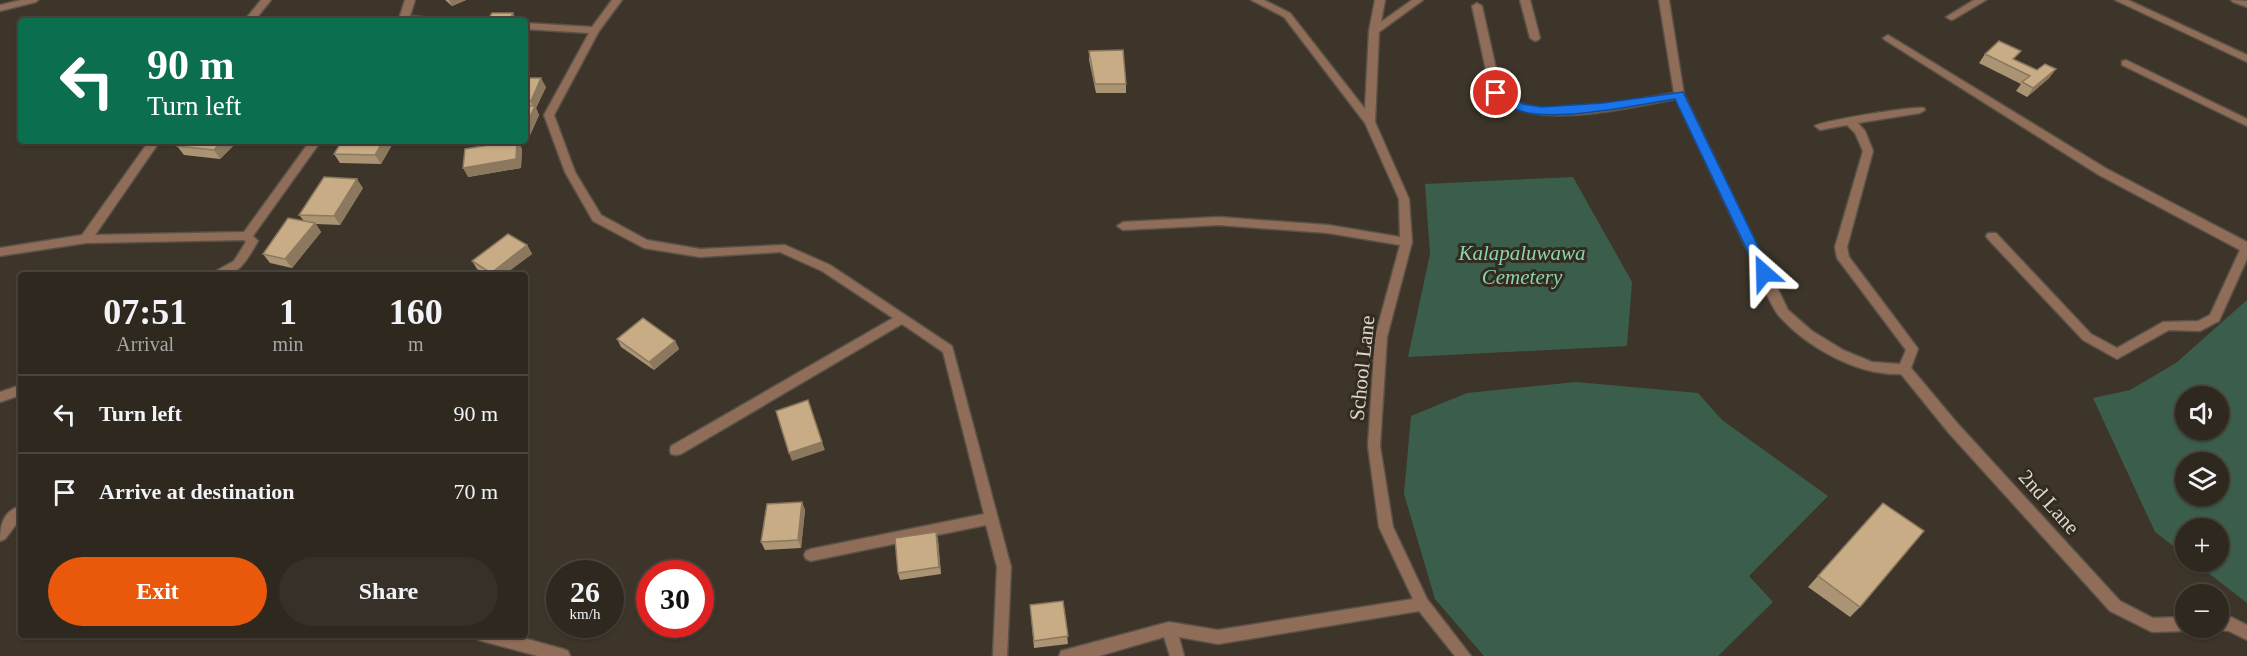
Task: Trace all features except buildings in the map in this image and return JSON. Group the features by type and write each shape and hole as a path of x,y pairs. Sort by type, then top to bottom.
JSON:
{"street":[{"path":"0,8 33,0"},
{"path":"251,18 266,0"},
{"path":"405,18 410,0"},
{"path":"616,0 595,30 549,115 570,172 597,218 644,244 700,253 781,248 826,268 948,349 1004,567 1000,656"},
{"path":"1256,0 1287,15 1370,122"},
{"name":"School Lane","path":"1380,0 1374,31 1370,122 1404,199 1406,242 1381,337 1374,446 1386,527 1422,603 1464,656"},
{"path":"1374,31 1418,0"},
{"path":"1525,0 1535,38"},
{"path":"1664,0 1679,95 1783,313 1807,335 1850,359 1891,372 1904,369 1912,349 1843,258 1841,247 1868,151 1860,131 1849,121"},
{"path":"1951,17 1981,0"},
{"path":"2120,0 2247,59"},
{"path":"2236,0 2247,4"},
{"path":"1477,6 1496,93 1520,107 1542,111 1603,107 1679,95"},
{"path":"528,26 595,30"},
{"path":"1888,38 2103,172 2247,247 2215,318 2200,326 2167,324 2117,354 2087,337 1992,236"},
{"path":"2126,63 2247,123"},
{"path":"1820,126 1920,110"},
{"path":"86,239 153,144"},
{"path":"247,236 314,144"},
{"path":"1123,226 1219,221 1328,229 1406,242"},
{"path":"0,252 86,239 247,236 252,241 238,264 224,272"},
{"path":"676,450 903,318"},
{"name":"2nd Lane","path":"1904,369 2115,606 2152,625 2175,624"},
{"path":"0,397 18,391"},
{"path":"0,535 18,513"},
{"path":"811,555 991,518"},
{"path":"1066,656 1096,653 1169,629 1218,637 1422,603"},
{"path":"2229,624 2247,633"},
{"path":"1169,629 1177,656"},
{"path":"497,638 563,656"}],"green space":[{"name":"Kalapaluwawa Cemetery","path":"1573,177 1632,282 1627,346 1408,357 1430,254 1425,184"},
{"path":"2247,300 2247,603 2229,589 2229,584 2223,584 2207,572 2229,572 2229,518 2175,518 2175,547 2155,532 2093,398 2130,390 2176,363"},
{"path":"1576,382 1698,393 1722,420 1828,496 1749,576 1773,602 1718,656 1484,656 1435,599 1404,494 1411,416 1467,393"}],"route":[{"path":"1496,93 1520,107 1542,111 1603,107 1679,95 1764,273"}]}
